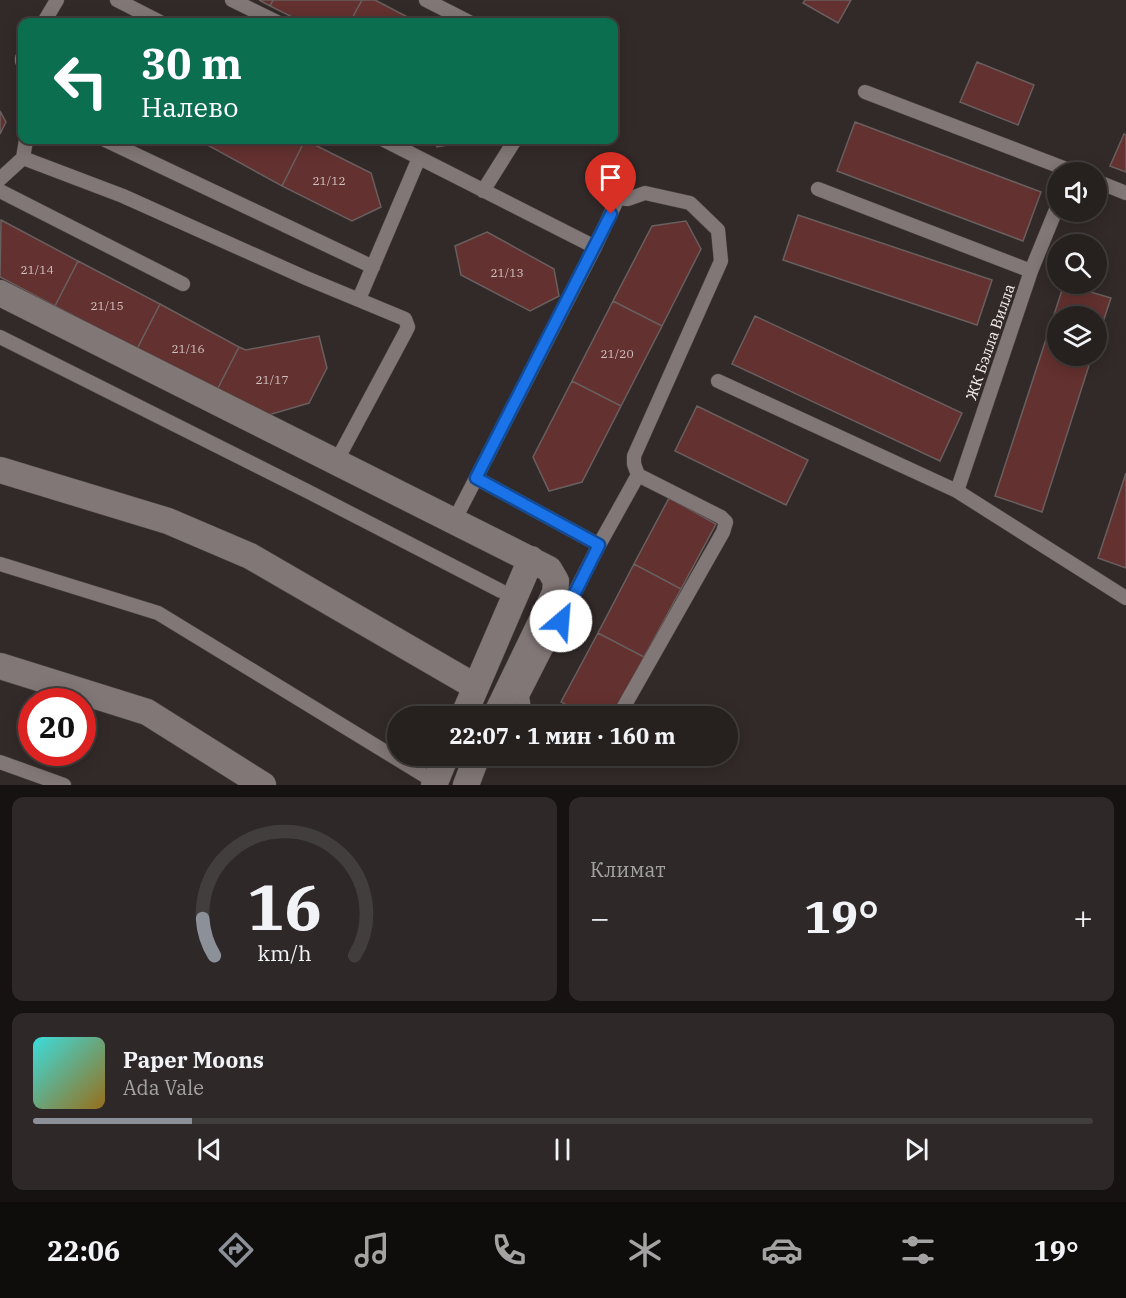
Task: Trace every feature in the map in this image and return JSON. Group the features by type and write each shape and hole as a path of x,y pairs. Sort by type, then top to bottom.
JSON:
{"street":[{"path":"0,293 549,569 556,581 555,593 500,706"},
{"path":"0,470 168,522 250,556 476,687"},
{"path":"468,706 508,594 531,560"},
{"path":"0,666 147,712 263,785"},
{"path":"434,784 442,766"},
{"path":"466,785 473,766"}],"lane":[{"path":"46,18 57,0"},
{"path":"117,0 152,18"},
{"path":"232,0 269,18"},
{"path":"426,0 462,18"},
{"path":"865,92 1047,162"},
{"path":"0,178 23,158 25,144"},
{"path":"113,144 372,267"},
{"path":"392,144 595,247"},
{"path":"483,191 512,144"},
{"path":"23,158 123,196 306,278 405,319 408,327 336,462"},
{"path":"359,299 418,158"},
{"path":"1107,185 1126,193"},
{"path":"818,189 1031,272"},
{"path":"0,191 183,284"},
{"path":"454,521 618,198 628,199 645,193 690,203 718,230 721,261 634,456 634,464 638,475 721,517 726,522 723,532 624,706"},
{"name":"ЖК Бэлла Вилла","path":"957,491 1031,272 1051,222"},
{"path":"0,337 297,485 508,594"},
{"path":"718,381 957,491 1126,598"},
{"path":"524,706 522,696 599,545 638,475"},
{"path":"476,478 599,545"},
{"path":"0,564 158,613 434,784"},
{"path":"0,762 64,785"}],"building":[{"path":"259,0 273,0 270,6"},
{"path":"273,0 362,0 352,18 294,18 270,6"},
{"path":"362,0 375,0 409,18 352,18"},
{"path":"805,0 851,0 838,23 803,3"},
{"path":"977,62 1034,85 1018,125 960,102"},
{"path":"0,111 6,122 0,134"},
{"path":"855,122 1041,192 1023,241 837,171"},
{"path":"1124,134 1126,135 1126,172 1110,166"},
{"path":"206,144 303,144 282,186"},
{"path":"303,144 313,144 371,173 381,207 352,221 282,186"},
{"path":"436,144 454,144 437,147"},
{"path":"798,215 992,280 977,325 783,260"},
{"path":"1,220 78,261 55,306 0,277"},
{"path":"686,221 701,249 662,326 613,301 652,226"},
{"path":"487,232 554,269 559,296 530,311 461,275 455,246"},
{"path":"78,261 160,304 137,349 55,306"},
{"path":"1061,294 1098,294 1111,298 1107,310 1107,306 1057,306"},
{"path":"613,301 662,326 621,406 572,381"},
{"path":"160,304 239,347 217,390 137,349"},
{"path":"755,316 962,413 940,461 732,364"},
{"path":"319,336 327,368 309,403 265,416 217,390 239,347 246,350"},
{"path":"1047,336 1047,366 1089,366 1042,512 995,496"},
{"path":"572,381 621,406 582,482 549,491 533,457"},
{"path":"697,406 808,460 786,505 675,451"},
{"path":"1126,473 1126,568 1098,558"},
{"path":"669,498 716,524 681,589 634,564"},
{"path":"634,564 681,589 644,657 598,633"},
{"path":"598,633 644,657 619,706 568,706 561,702"}],"route":[{"path":"561,621 599,545 476,478 611,214"}]}
